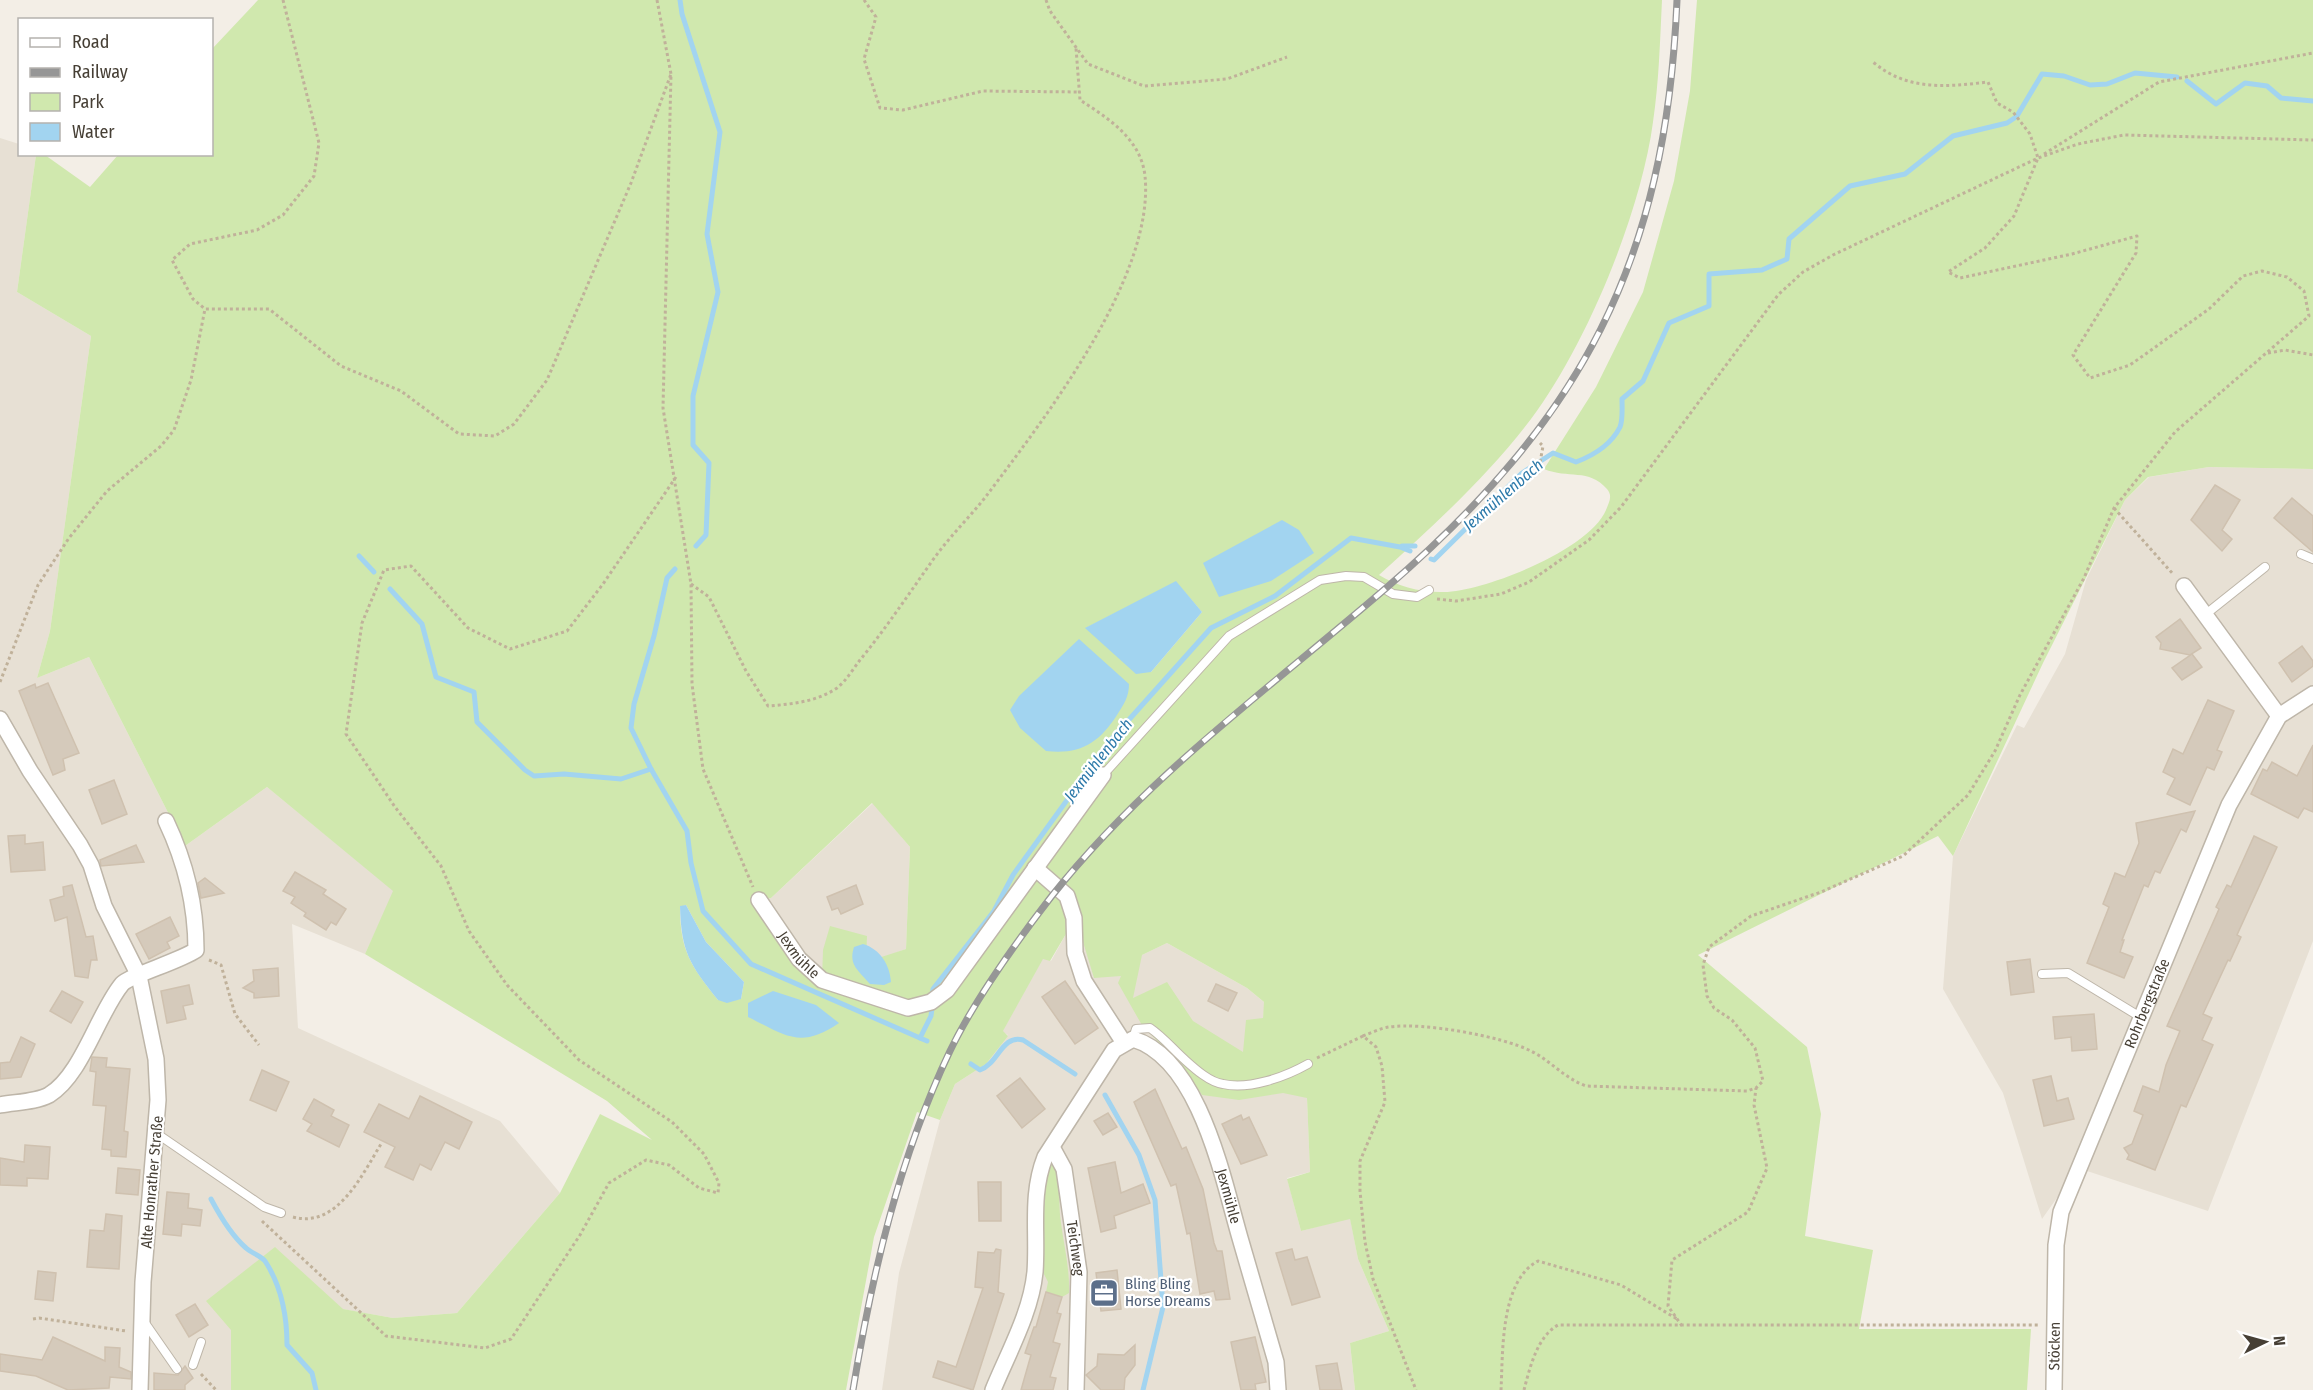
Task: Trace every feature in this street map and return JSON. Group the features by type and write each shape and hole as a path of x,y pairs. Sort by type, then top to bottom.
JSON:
{"street":[{"path":"2184,586 2279,716"},
{"name":"Rohrbergstraße","path":"2056,1304 2056,1245 2061,1212 2229,805 2279,716 2313,694"},
{"name":"Alte Honrather Straße","path":"0,719 30,771 91,865 104,906 139,976 156,1059 156,1133 143,1282 140,1390"},
{"name":"Jexmühle","path":"759,900 799,959 822,980 908,1008 931,1002 946,990 1103,776"},
{"path":"0,1105 47,1096 58,1088 76,1063 123,982 187,957 196,950 193,907 178,846 166,820"},
{"name":"Jexmühle","path":"1035,868 1066,896 1074,918 1075,952 1083,981 1128,1041 1154,1048 1178,1075 1191,1096 1214,1146 1275,1362 1278,1390"},
{"path":"993,1390 1029,1302 1035,1272 1035,1207 1038,1175 1093,1079 1114,1050 1128,1041"},
{"name":"Teichweg","path":"1052,1147 1064,1169 1079,1272 1076,1390"},
{"name":"Stöcken","path":"2054,1390 2056,1304"}],"lane":[{"path":"2301,554 2313,559"},
{"path":"2206,614 2265,567"},
{"path":"1103,776 1228,636 1320,580 1364,577 1393,594 1417,597 1429,590"},
{"path":"2042,974 2068,973 2143,1018"},
{"path":"1128,1041 1136,1029 1150,1028 1203,1074 1223,1084 1245,1085 1267,1080 1293,1072 1308,1064"},
{"path":"156,1133 264,1207 281,1213"},
{"path":"142,1326 177,1370"},
{"path":"193,1365 201,1342"}],"path":[{"path":"283,0 319,143 314,176 283,215 257,230 190,244 172,260 193,299 206,309 269,309 341,366 401,391 459,434 495,436 514,424 547,380 631,183 671,74"},
{"path":"657,0 671,74 663,408 676,477 691,584 692,684 703,769 759,900"},
{"path":"864,0 876,16 864,59 880,108 903,110 983,91 1080,92"},
{"path":"1046,0 1050,11 1088,64 1144,86 1227,79 1287,57"},
{"path":"691,584 709,597 746,671 768,706 815,700 838,687 1034,430 1118,298 1137,246 1145,176 1140,154 1111,120 1080,100 1076,48"},
{"path":"1308,1064 1332,1048 1389,1027 1421,1026 1497,1037 1533,1052 1572,1081 1586,1086 1747,1091 1756,1088 1764,1081 1755,1048 1732,1020 1714,1008 1707,996 1703,965 1709,947 1750,916 1821,892 1904,856 1968,795 1995,751 2020,695 2084,578 2114,508 2175,432 2309,316 2304,291 2287,277 2262,271 2242,276 2209,309 2130,365 2090,378 2073,355 2136,253 2137,236 2072,254 1959,278 1948,272 1985,248 2014,216 2038,158 2159,82 2313,53"},
{"path":"1873,62 1888,74 1918,85 1952,86 1988,82 1997,103 2013,112 2030,134 2038,158"},
{"path":"1417,597 1456,601 1501,594 1529,582 1589,540 1621,507 1778,295 1803,272 1833,255 2038,158 2078,144 2124,135 2313,140"},
{"path":"0,682 38,585 69,538 107,491 161,446 174,430 190,380 206,309"},
{"path":"2268,353 2285,350 2313,355"},
{"path":"1538,474 1541,444"},
{"path":"261,1220 386,1336 485,1348 511,1339 580,1234 609,1183 646,1160 669,1165 699,1188 718,1194 719,1183 704,1154 672,1122 579,1060 507,985 469,931 441,866 394,807 346,734 362,623 384,570 411,566 468,628 510,649 567,631 603,584 676,477"},
{"path":"2114,508 2184,586"},
{"path":"196,950 221,965 236,1014 260,1045"},
{"path":"1363,1036 1376,1047 1382,1066 1385,1102 1360,1161 1360,1191 1365,1242 1373,1279 1416,1390"},
{"path":"1682,1326 1668,1306 1672,1260 1748,1212 1767,1168 1754,1105 1756,1088"},
{"path":"281,1213 300,1219 325,1216 358,1180 381,1144"},
{"path":"1501,1390 1504,1332 1511,1294 1530,1264 1538,1261 1621,1285 1677,1319"},
{"path":"33,1320 39,1318 142,1326"},
{"path":"1524,1390 1546,1332 1558,1325 2055,1325"},
{"path":"193,1365 216,1390"}],"shaded area":[{"path":"0,138 18,144 18,156 36,156 17,292 91,336 50,631 37,678 89,657 185,846 267,787 394,891 365,954 292,924 298,1028 500,1121 560,1193 457,1313 393,1318 342,1309 275,1248 232,1330 231,1390 0,1390"},
{"path":"2209,467 2313,469 2313,941 2208,1211 2078,1168 2042,1219 2003,1093 1943,989 1953,856 2017,725 2024,728 2065,654 2086,580 2125,500 2149,477"},
{"path":"873,803 910,847 906,949 822,980 759,900 771,898"},
{"path":"1080,932 1142,955 1167,943 1247,988 1265,1003 1263,1018 1307,1097 1310,1172 1287,1178 1301,1231 1350,1218 1358,1259 1389,1331 1350,1343 1355,1390 882,1390 899,1273 940,1120 955,1084 986,1064 1008,1035 1002,1032 1043,958 1051,961 1066,934"}],"green space":[{"path":"258,0 1662,0 1657,92 1647,158 1624,237 1591,317 1552,389 1514,440 1459,500 1379,575 1410,588 1444,592 1462,590 1509,576 1559,553 1596,525 1606,510 1610,494 1593,478 1544,469 1596,387 1643,292 1674,181 1690,91 1697,0 2313,0 2313,469 2209,467 2148,477 2125,500 2043,663 1953,856 1938,836 1698,955 1807,1047 1821,1114 1805,1236 1873,1250 1859,1329 2031,1329 2027,1390 1355,1390 1350,1343 1389,1331 1358,1259 1350,1219 1301,1231 1287,1179 1310,1172 1307,1098 1283,1093 1239,1100 1202,1095 1181,1064 1143,1027 1118,983 1121,976 1094,978 1080,932 1066,934 1050,961 1043,959 1003,1031 1008,1036 986,1064 955,1084 940,1120 917,1112 874,1237 846,1390 231,1390 231,1330 206,1301 275,1247 343,1309 393,1318 457,1313 560,1193 600,1114 652,1140 607,1101 365,954 393,891 267,787 185,846 89,657 37,678 50,631 91,336 17,292 36,156 46,156 90,187 117,156 213,156 213,48","holes":["1176,582 1202,612 1151,672 1086,628","872,803 910,847 906,949 866,962 867,936 830,926 823,950 822,979 759,900 771,898","686,905 706,942 744,982 741,999 718,1000 694,967 682,935 680,907","1167,943 1247,988 1264,1002 1263,1018 1246,1020 1243,1052 1193,1021 1167,982 1133,998 1142,955"]},
{"path":"1051,1164 1057,1167 1060,1216 1069,1275 1069,1293 1062,1297 1046,1292 1048,1282 1041,1268 1044,1168"}],"water":[{"path":"1282,520 1299,530 1314,553 1271,581 1219,597 1203,563"},
{"path":"1176,581 1202,612 1151,672 1136,674 1085,628"},
{"path":"1079,639 1129,684 1127,697 1110,725 1096,740 1079,749 1046,751 1020,728 1010,710 1019,696"},
{"path":"686,905 706,942 744,982 741,999 727,1003 718,1000 694,967 682,935 680,906"},
{"path":"863,944 869,946 883,959 889,970 891,982 884,985 870,984 859,971 852,959 854,947"},
{"path":"773,991 816,1005 839,1023 814,1036 803,1038 783,1034 748,1017 748,1003"}],"building":[{"path":"2215,485 2240,500 2222,530 2232,539 2222,551 2191,520"},
{"path":"2292,498 2313,516 2313,552 2274,518"},
{"path":"2180,619 2201,648 2190,655 2160,649 2161,643 2156,637"},
{"path":"2302,646 2313,661 2313,666 2292,682 2279,663"},
{"path":"2192,654 2202,667 2182,680 2172,668"},
{"path":"48,683 79,753 63,759 65,770 53,775 19,691 35,684 36,688"},
{"path":"2208,700 2234,711 2217,750 2222,752 2214,770 2207,767 2190,805 2167,794 2175,778 2163,772 2173,749 2183,754"},
{"path":"2313,745 2313,812 2304,808 2298,818 2251,794 2263,769 2267,771 2272,762 2297,776"},
{"path":"114,780 127,814 102,824 89,790"},
{"path":"2195,811 2186,832 2181,829 2160,873 2155,871 2148,887 2144,885 2122,940 2124,940 2120,952 2133,957 2124,978 2087,963 2109,907 2103,904 2115,873 2125,877 2139,843 2136,823"},
{"path":"25,835 25,844 43,842 45,870 11,872 8,836"},
{"path":"2254,836 2277,847 2237,935 2241,937 2203,1014 2212,1018 2202,1040 2213,1045 2186,1107 2181,1105 2155,1170 2127,1159 2129,1155 2124,1148 2132,1144 2143,1115 2134,1111 2143,1086 2159,1092 2166,1065 2180,1031 2167,1026 2219,909 2216,907 2227,885 2231,887"},
{"path":"136,845 144,862 101,866 100,860"},
{"path":"295,872 326,890 323,894 346,909 336,925 331,922 326,930 304,916 306,913 291,903 295,897 283,891"},
{"path":"205,878 224,893 201,898 198,883"},
{"path":"72,885 86,937 93,936 97,960 91,960 88,978 75,976 67,917 55,921 50,900 64,896 63,887"},
{"path":"856,885 863,904 841,914 838,908 832,910 827,897"},
{"path":"170,917 179,936 167,942 170,948 149,959 136,934"},
{"path":"2030,959 2034,992 2011,995 2007,962"},
{"path":"278,968 279,996 254,998 254,993 243,988 254,981 253,970"},
{"path":"1065,981 1098,1028 1075,1044 1042,997"},
{"path":"1216,984 1237,993 1228,1011 1208,1001"},
{"path":"189,985 193,1004 183,1006 186,1019 167,1023 161,991"},
{"path":"62,991 83,1002 71,1023 50,1011"},
{"path":"2094,1014 2097,1049 2072,1051 2071,1037 2055,1039 2053,1017"},
{"path":"21,1037 35,1044 21,1077 0,1079 0,1063 10,1062"},
{"path":"92,1057 107,1058 106,1067 130,1069 124,1131 128,1132 126,1157 111,1156 111,1150 102,1149 106,1106 93,1105 96,1072 90,1071"},
{"path":"262,1070 289,1082 276,1111 250,1100"},
{"path":"2051,1076 2057,1101 2068,1098 2074,1119 2044,1126 2033,1080"},
{"path":"1020,1078 1045,1109 1022,1128 997,1096"},
{"path":"1155,1089 1182,1149 1186,1147 1203,1189 1214,1243 1217,1251 1222,1251 1230,1299 1216,1300 1214,1291 1200,1294 1190,1233 1187,1234 1176,1184 1171,1186 1134,1102"},
{"path":"420,1096 472,1122 459,1149 445,1142 431,1170 420,1164 413,1180 385,1167 395,1147 364,1132 379,1104 409,1119"},
{"path":"314,1099 334,1110 331,1116 349,1125 339,1147 307,1131 312,1124 303,1119"},
{"path":"1108,1113 1117,1127 1103,1135 1094,1121"},
{"path":"1241,1115 1243,1120 1249,1117 1267,1155 1241,1164 1222,1124"},
{"path":"25,1145 50,1147 48,1179 27,1178 27,1186 0,1185 0,1158 24,1162"},
{"path":"1115,1162 1121,1193 1143,1184 1150,1203 1114,1216 1116,1228 1101,1232 1088,1168"},
{"path":"118,1168 140,1170 138,1195 116,1193"},
{"path":"978,1182 1001,1182 1001,1221 979,1221"},
{"path":"167,1192 189,1194 188,1208 202,1210 200,1226 182,1224 181,1236 163,1234"},
{"path":"106,1214 122,1216 119,1269 87,1267 90,1230 104,1231"},
{"path":"996,1249 1001,1250 998,1292 1004,1294 973,1390 933,1377 938,1361 956,1367 983,1288 975,1287 978,1252 994,1253"},
{"path":"1292,1249 1295,1260 1307,1257 1320,1297 1292,1305 1276,1253"},
{"path":"1117,1270 1121,1309 1101,1311 1096,1273"},
{"path":"38,1271 56,1273 53,1301 35,1299"},
{"path":"1046,1292 1062,1297 1057,1313 1061,1314 1053,1342 1060,1344 1050,1377 1056,1378 1053,1390 1021,1390 1031,1355 1025,1353 1034,1327 1036,1327"},
{"path":"195,1304 208,1325 189,1337 176,1315"},
{"path":"53,1337 105,1361 105,1347 120,1348 119,1367 131,1372 131,1379 110,1377 109,1388 68,1390 36,1376 0,1371 0,1354 42,1360"},
{"path":"1255,1337 1266,1382 1255,1384 1256,1390 1241,1390 1231,1342"},
{"path":"1135,1345 1135,1365 1125,1378 1124,1390 1101,1390 1086,1375 1097,1366 1098,1354 1124,1355"},
{"path":"1337,1363 1342,1390 1320,1390 1316,1366"},
{"path":"185,1366 193,1378 185,1385 185,1390 154,1390 154,1373 178,1375"}],"waterway":[{"path":"680,0 682,14 720,132 707,234 718,292 693,396 693,445 709,463 706,535 696,546"},
{"name":"Jexmühlenbach","path":"2017,116 2042,74 2064,76 2090,85 2107,84 2135,73 2177,77"},
{"name":"Jexmühlenbach","path":"2187,81 2216,104 2245,83 2267,86 2281,98 2313,101"},
{"name":"Jexmühlenbach","path":"1431,559 1434,560 1522,473 1553,453 1576,462 1595,453 1612,439 1621,424 1622,399 1643,381 1669,323 1709,306 1709,274 1762,270 1787,259 1789,239 1850,186 1905,174 1953,136 2007,123 2016,117"},
{"name":"Jexmühlenbach","path":"932,999 933,989 994,911 1013,875 1109,742 1211,628 1275,596 1351,538 1410,551"},
{"path":"1402,546 1415,546"},
{"path":"359,556 374,572"},
{"path":"651,769 631,728 634,704 654,636 667,578 675,569"},
{"path":"390,589 422,624 436,677 474,692 477,722 525,770 534,776 564,774 621,779 651,769 687,831 691,863 703,911 751,964 920,1038"},
{"name":"Jexmühlenbach","path":"927,1041 920,1038 931,1016 932,1008"},
{"name":"Jexmühlenbach","path":"971,1064 980,1070 986,1067 1005,1045 1016,1039 1023,1040 1075,1074"},
{"name":"Jexmühlenbach","path":"1105,1095 1139,1155 1155,1200 1163,1307 1143,1390"},
{"path":"211,1199 235,1237 248,1250 263,1259 271,1271 282,1302 287,1345 312,1373 316,1390"}],"railway":[{"path":"853,1390 869,1303 889,1217 916,1133 950,1051 1010,952 1051,897 1127,812 1210,735 1385,589 1454,526 1512,462 1561,397 1601,329 1632,257 1654,179 1669,94 1677,0"}],"place":[{"name":"Bling Bling Horse Dreams","path":"1104,1293"}]}
